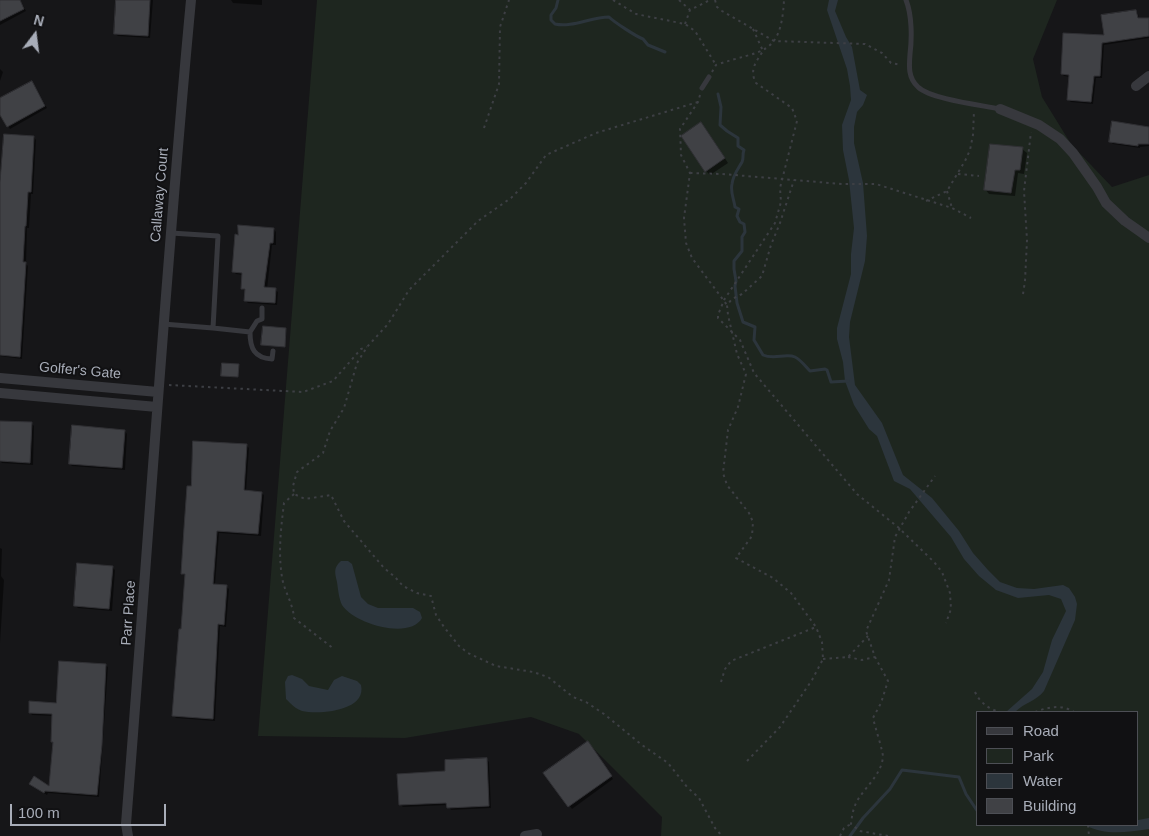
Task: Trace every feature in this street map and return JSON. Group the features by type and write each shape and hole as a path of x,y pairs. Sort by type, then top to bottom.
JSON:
{"street":[{"name":"Callaway Court","path":"158,388 191,0"},
{"path":"1136,86 1149,76"},
{"path":"1000,109 1032,122 1060,140 1073,153 1106,203 1125,221 1149,238"},
{"name":"Golfer's Gate","path":"0,378 158,388"},
{"name":"Parr Place","path":"128,836 126,824 145,590 158,388"},
{"name":"Golfer's Gate","path":"0,393 157,407"},
{"path":"525,836 537,834"}],"lane":[{"path":"906,0 909,6 911,44 909,67 912,79 918,87 928,94 1000,109"},
{"path":"702,88 708,77"},
{"path":"170,233 218,236 213,328"},
{"path":"262,308 262,319 257,321 250,332 250,345 257,354 272,359 273,350"},
{"path":"163,324 250,332"}],"path":[{"path":"484,128 499,84 500,27 509,0"},
{"path":"612,0 636,14 685,24 695,31 716,65"},
{"path":"679,0 690,10"},
{"path":"685,24 690,10 710,0"},
{"path":"715,0 717,7 722,11 774,41 865,44 882,53 892,63 909,67"},
{"path":"784,0 783,22 780,32 754,63 753,78 756,83 792,108 796,121 784,179 780,188 780,202 775,223 724,300 718,318 740,340 754,373 857,494 899,528 934,562 945,579 950,593 952,609 946,623"},
{"path":"753,29 763,51"},
{"path":"708,77 716,65 763,51"},
{"path":"702,88 698,102 680,129 681,154 690,173 684,218 686,243 692,258 727,305 737,354 746,374 738,407 728,430 723,474 727,485 749,513 753,522 752,536 736,558 772,578 791,593 816,627 822,642 823,659 812,680 780,727 747,761"},
{"path":"294,494 293,486 297,472 323,453 330,431 344,408 356,363 367,347 388,324 409,290 478,221 511,198 526,183 546,155 596,133 698,102"},
{"path":"926,201 947,191 970,150 973,135 974,104"},
{"path":"1023,294 1027,240 1024,191 1032,122"},
{"path":"690,173 842,184 872,184 952,208 971,218"},
{"path":"958,174 979,176"},
{"path":"727,305 762,276 794,180"},
{"path":"947,191 952,208"},
{"path":"158,388 303,392 333,381 361,349 367,347"},
{"path":"851,824 852,813 858,799 869,787 880,769 883,755 873,718 881,703 888,681 875,657 866,631 889,580 895,537 899,528 926,486 936,476"},
{"path":"294,494 284,502 279,547 282,579 293,609 294,618 334,649"},
{"path":"294,494 305,499 331,495 344,521 384,568 403,586 417,593 431,596 436,614 444,627 459,646 468,653 496,666 533,672 548,677 567,693 586,702 604,714 642,745 668,763 687,788 698,798 715,828 722,836"},
{"path":"721,682 725,669 731,661 816,627"},
{"path":"848,657 868,636"},
{"path":"823,659 848,657 862,660 875,657"},
{"path":"975,692 981,702 994,711"},
{"path":"1039,711 1057,707 1072,711"},
{"path":"851,824 860,831 888,836"},
{"path":"840,836 844,828 851,824"}],"green space":[{"path":"317,0 1057,0 1033,59 1042,97 1071,144 1112,187 1149,175 1149,836 661,836 662,817 579,734 531,717 405,738 258,736"}],"water":[{"path":"829,0 838,0 835,11 852,47 860,90 867,95 863,105 857,112 854,127 854,143 863,183 867,236 865,261 850,322 849,337 855,385 882,423 903,475 932,498 959,531 973,553 1000,582 1017,588 1034,589 1063,585 1069,588 1077,604 1075,620 1044,691 1016,711 1007,711 1032,689 1043,672 1052,640 1066,611 1061,599 1049,595 1018,598 996,590 979,576 964,559 951,537 910,489 894,481 877,436 869,429 854,405 845,381 843,362 837,339 837,328 851,274 854,228 849,180 843,150 842,125 851,100 847,69 827,10"},
{"path":"341,561 348,561 352,564 361,597 368,604 378,608 413,608 420,612 422,618 416,625 395,629 369,623 348,612 341,603 335,571"},
{"path":"292,675 302,679 309,686 328,690 334,680 342,676 357,681 361,685 361,694 357,701 340,709 319,712 302,711 286,699 285,682 288,676"},
{"path":"1149,818 1149,829 1108,832 1088,826 1139,826 1139,820"}],"building":[{"path":"0,0 20,0 24,9 0,21"},
{"path":"116,0 150,0 148,36 114,34"},
{"path":"1136,10 1138,18 1149,18 1149,36 1102,43 1100,76 1094,76 1091,102 1067,100 1069,75 1061,74 1063,33 1104,35 1101,15"},
{"path":"32,81 45,106 7,127 0,115 0,98"},
{"path":"1112,121 1149,127 1149,144 1138,144 1138,146 1109,142"},
{"path":"701,122 725,158 705,172 681,136"},
{"path":"4,134 34,136 31,192 28,192 25,226 23,262 26,262 20,357 0,355 0,182"},
{"path":"990,144 1023,147 1020,170 1015,170 1011,193 984,190"},
{"path":"238,225 274,228 273,243 270,243 264,287 276,288 275,303 244,301 245,289 241,289 242,273 232,272 235,234 238,235"},
{"path":"263,326 286,328 285,347 261,345"},
{"path":"222,363 239,364 238,377 221,376"},
{"path":"0,421 32,422 30,463 0,461"},
{"path":"72,425 125,430 122,468 69,464"},
{"path":"193,441 247,444 244,490 262,492 258,534 217,531 213,584 227,585 224,625 218,624 213,719 172,716 185,574 181,574 187,486 191,486"},
{"path":"77,563 113,566 109,609 74,606"},
{"path":"59,661 106,664 102,745 97,795 45,791 44,793 29,784 34,776 49,786 53,742 51,742 52,714 29,713 29,701 56,703"},
{"path":"588,741 612,776 568,807 543,773"},
{"path":"487,758 489,806 447,808 446,803 399,805 397,774 445,771 445,760"}],"waterway":[{"path":"558,0 556,8 551,15 551,20 555,24 568,25 609,17 643,39 648,45 665,52"},
{"path":"718,94 721,107 720,125 738,138 738,146 744,150 743,161 733,178 731,190 735,207 739,209 737,216 740,222 744,224 745,232 742,237 742,251 734,261 737,303 743,322 755,327 754,340 763,355 795,357 810,371 827,370 831,382 848,381"},
{"path":"850,836 863,818 890,789 902,770 959,777 966,794 976,809"}]}
